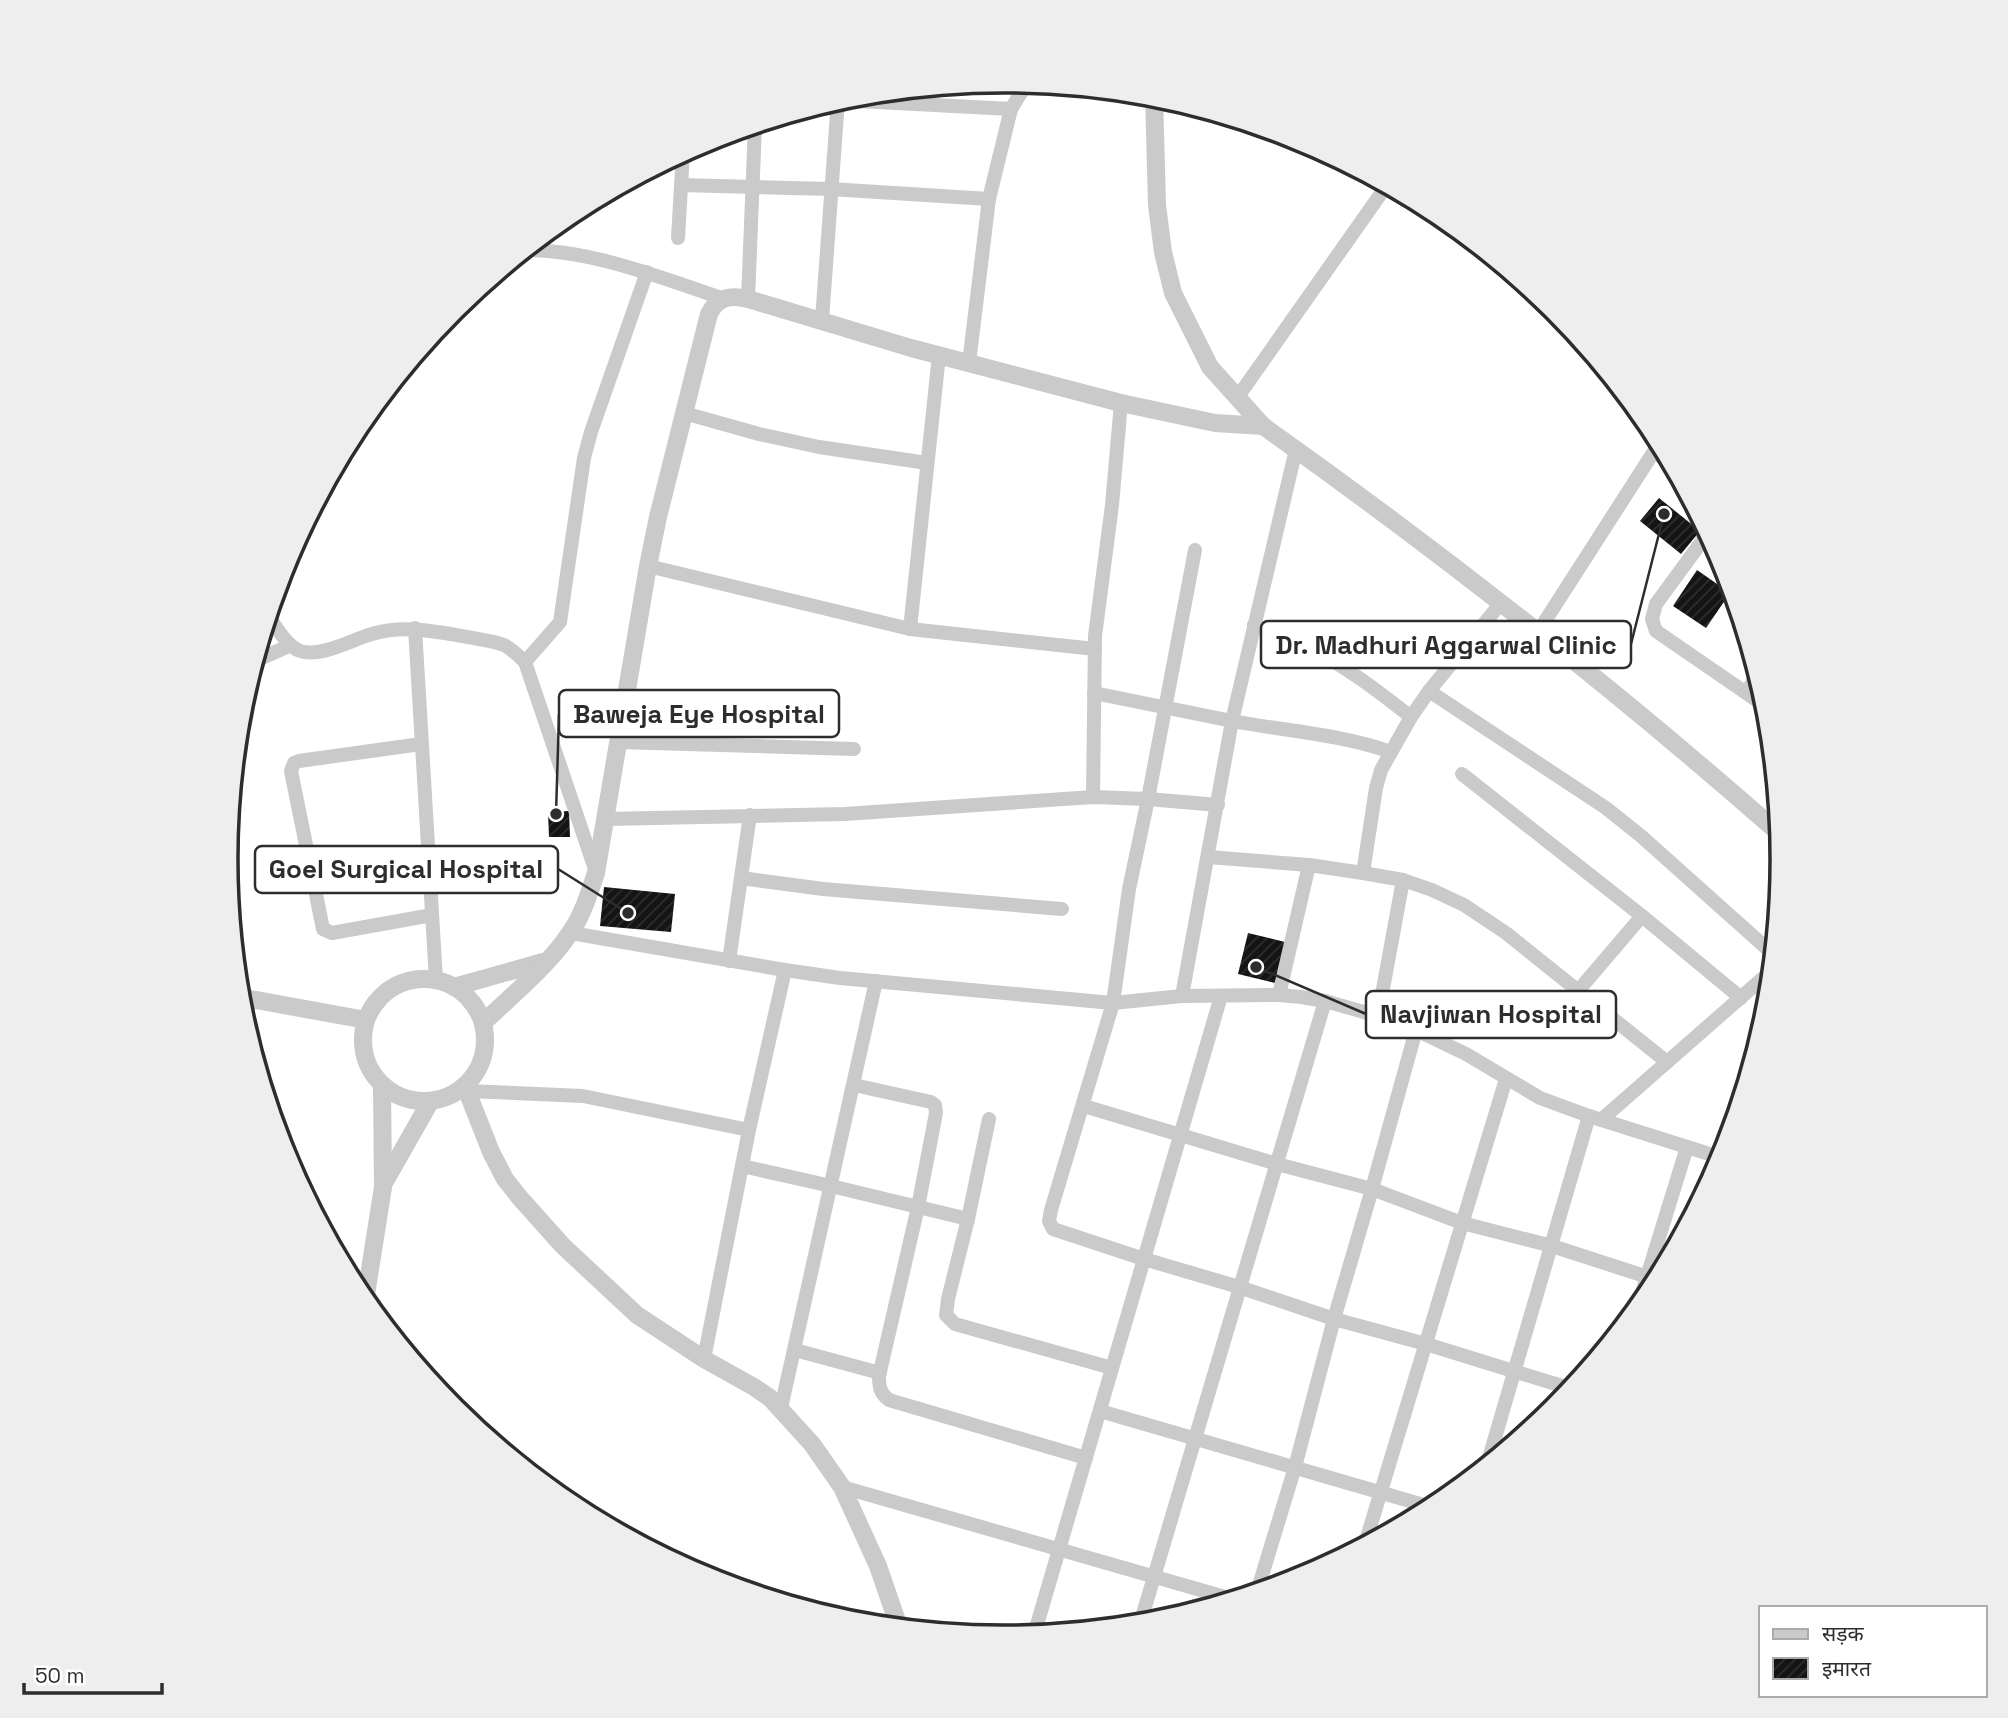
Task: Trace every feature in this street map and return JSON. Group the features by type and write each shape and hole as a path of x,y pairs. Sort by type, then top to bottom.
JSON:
{"street":[{"path":"969,363 989,199 1011,110 1021,93"},
{"path":"882,103 1011,110"},
{"path":"1154,107 1157,205 1163,252 1173,293 1210,366 1237,398 1263,426 1458,569 1538,632 1688,753 1769,825"},
{"path":"822,320 837,111"},
{"path":"748,299 755,134"},
{"path":"678,237 682,164"},
{"path":"681,185 830,189 989,199"},
{"path":"1237,398 1382,192"},
{"path":"539,250 647,272 722,298 731,296 748,299 939,355 1121,403 1215,424 1263,426"},
{"path":"525,662 560,622 584,458 647,272"},
{"path":"483,1023 571,933 596,873 648,566 709,314 722,298"},
{"path":"910,629 939,355"},
{"path":"1093,797 1095,649 1121,403"},
{"path":"684,413 818,447 927,463"},
{"path":"1182,996 1232,721 1296,449"},
{"path":"1538,632 1653,453"},
{"path":"1701,542 1656,604 1652,624 1656,631 1753,697"},
{"path":"1195,550 1129,889 1113,1003 1051,1210 1051,1226 1053,1229 1144,1259 1334,1319 1560,1386"},
{"path":"648,566 910,629 1095,649"},
{"path":"1363,873 1381,770 1429,691 1500,603"},
{"path":"275,624 291,645 299,651 307,652 321,651 373,633 415,628 486,640 505,646 525,662 596,873"},
{"path":"1254,625 1304,645 1334,661 1412,717"},
{"path":"415,628 436,980"},
{"path":"265,656 291,645"},
{"path":"1746,692 1750,686"},
{"path":"1429,691 1606,808 1765,947"},
{"path":"1094,693 1232,721 1329,735 1391,752"},
{"path":"617,742 854,749"},
{"path":"421,744 299,761 294,763 291,771 323,929 332,933 432,915"},
{"path":"1462,774 1741,998"},
{"path":"606,819 845,814 1093,797 1217,806"},
{"path":"729,961 750,815"},
{"path":"1208,857 1309,866 1403,880 1464,905 1506,933 1667,1062"},
{"path":"1279,995 1309,866"},
{"path":"741,878 823,889 1062,909"},
{"path":"1378,1016 1403,880"},
{"path":"1578,991 1642,916"},
{"path":"571,933 785,970 1113,1003 1182,996 1279,995 1325,1001 1416,1030 1466,1054 1540,1098 1711,1154"},
{"path":"454,987 546,961"},
{"path":"704,1359 749,1130 785,970"},
{"path":"367,1286 383,1186 382,1086 363,1053 366,1020 373,1006 391,989 414,980 436,980 454,987 473,1003 483,1023 482,1061 466,1088 430,1102 410,1100 382,1086"},
{"path":"781,1408 876,981"},
{"path":"1491,1449 1552,1246 1595,1118 1667,1062 1760,981"},
{"path":"1037,1624 1222,996"},
{"path":"251,999 366,1020"},
{"path":"1144,1613 1325,1001"},
{"path":"1260,1581 1295,1467 1416,1030"},
{"path":"1369,1532 1506,1079"},
{"path":"854,1085 931,1102 936,1113 918,1208 880,1373 879,1388 882,1394 889,1400 1086,1458"},
{"path":"466,1088 583,1096 749,1130"},
{"path":"466,1088 491,1152 505,1179 563,1246 637,1315 704,1359 754,1387 781,1408 812,1444 842,1487 878,1566 896,1618"},
{"path":"383,1186 430,1102"},
{"path":"1084,1106 1277,1164 1372,1189 1462,1223 1552,1246 1646,1277"},
{"path":"989,1119 946,1315 956,1324 1112,1368"},
{"path":"1657,1259 1686,1147"},
{"path":"743,1166 968,1219"},
{"path":"795,1350 880,1373"},
{"path":"1100,1411 1418,1503"},
{"path":"842,1487 1217,1595"}],"building":[{"path":"1659,498 1694,526 1697,534 1681,554 1640,521"},
{"path":"1697,570 1720,586 1725,600 1706,628 1673,606"},
{"path":"569,811 570,837 549,837 548,812"},
{"path":"604,887 675,894 671,932 600,926"},
{"path":"1248,933 1285,942 1275,983 1238,974"}],"place":[{"name":"Dr. Madhuri Aggarwal Clinic","path":"1664,514"},
{"name":"Baweja Eye Hospital","path":"556,814"},
{"name":"Goel Surgical Hospital","path":"628,913"},
{"name":"Navjiwan Hospital","path":"1256,967"}]}
